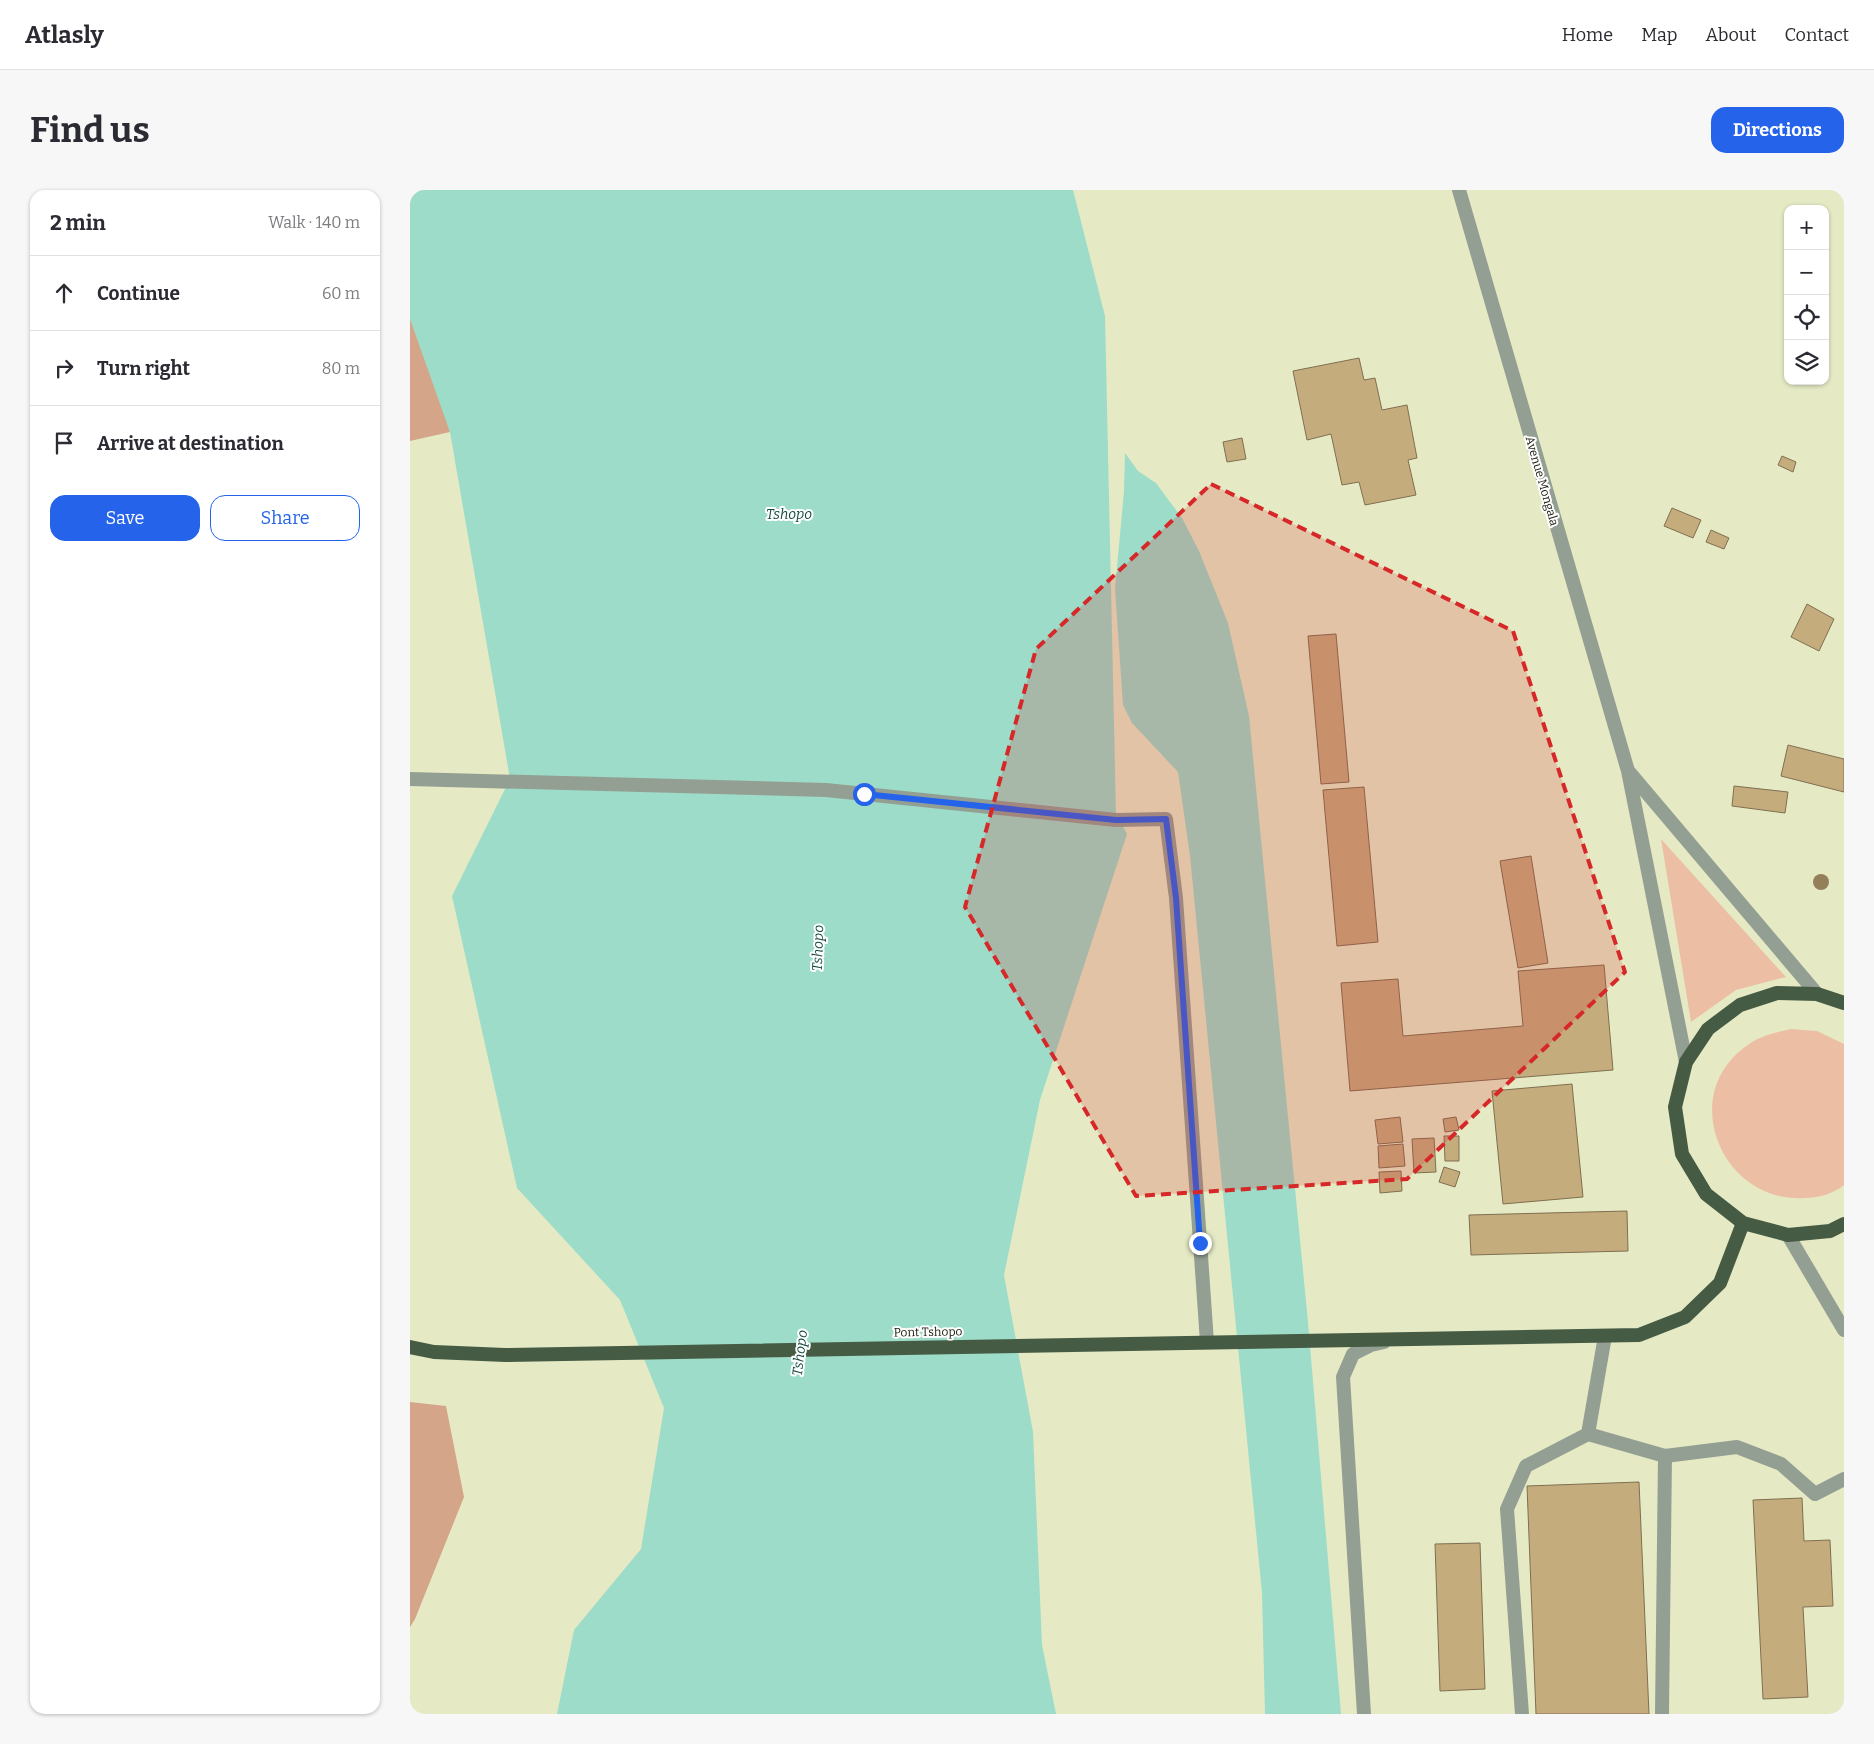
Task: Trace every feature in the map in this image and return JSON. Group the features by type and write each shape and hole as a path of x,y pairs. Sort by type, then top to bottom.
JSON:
{"highway":[{"path":"1842,1000 1817,994 1777,993 1740,1005 1708,1029 1686,1062 1675,1107 1682,1154 1706,1194 1743,1223 1788,1235 1830,1231 1844,1224"},
{"name":"Pont Tshopo","path":"410,1347 434,1352 505,1355 1639,1335 1685,1317 1720,1283 1743,1223"}],"street":[{"name":"Avenue Mongala","path":"1459,190 1628,771 1686,1062"},
{"path":"1628,771 1817,994"},
{"path":"410,779 826,790 1116,820 1166,819 1176,898 1207,1342"},
{"path":"1788,1235 1844,1330"},
{"path":"1588,1434 1605,1336"},
{"path":"1364,1714 1343,1378 1353,1354 1372,1345 1394,1339"},
{"path":"1522,1714 1507,1508 1526,1466 1588,1434 1665,1456 1737,1446 1781,1464 1815,1494 1844,1479"},
{"path":"1662,1714 1665,1456"}],"highlighted area":[{"path":"1211,484 1513,631 1625,972 1407,1179 1136,1196 965,907 1036,649"}],"shaded area":[{"path":"410,294 450,432 410,441"},
{"path":"1661,839 1786,977 1736,990 1691,1022"},
{"path":"1791,1029 1817,1031 1844,1044 1844,1185 1830,1193 1815,1197 1805,1198 1776,1195 1751,1184 1732,1166 1719,1144 1712,1118 1714,1093 1725,1068 1750,1043 1767,1035"},
{"path":"410,1402 446,1406 464,1497 415,1619 410,1627"}],"water":[{"name":"Tshopo","path":"410,190 1073,190 1105,316 1116,814 1127,834 1040,1100 1004,1275 1033,1432 1042,1645 1056,1714 557,1714 574,1630 641,1549 664,1408 620,1300 517,1188 452,896 510,779 450,432 410,319"},
{"path":"1125,453 1138,471 1156,483 1182,518 1199,551 1228,623 1249,716 1308,1322 1341,1714 1265,1714 1262,1593 1190,856 1178,772 1132,723 1123,705 1115,589 1124,491"}],"building":[{"path":"1359,358 1364,380 1375,378 1382,410 1407,405 1417,458 1408,460 1416,495 1365,505 1359,482 1342,485 1331,434 1307,440 1293,371"},
{"path":"1242,438 1246,459 1227,462 1223,442"},
{"path":"1782,456 1796,462 1793,472 1778,465"},
{"path":"1672,508 1701,520 1693,538 1664,526"},
{"path":"1711,530 1729,538 1724,549 1706,542"},
{"path":"1807,604 1834,619 1819,651 1791,637"},
{"path":"1336,634 1349,782 1321,784 1308,636"},
{"path":"1788,745 1844,759 1844,792 1781,776"},
{"path":"1734,786 1788,792 1785,813 1732,806"},
{"path":"1364,787 1378,942 1337,946 1323,790"},
{"path":"1531,856 1548,963 1518,968 1500,861"},
{"path":"1604,965 1613,1070 1350,1091 1341,983 1398,979 1403,1036 1523,1026 1518,971"},
{"path":"1572,1084 1583,1197 1503,1204 1492,1091"},
{"path":"1400,1117 1403,1142 1378,1144 1375,1120"},
{"path":"1456,1117 1459,1130 1445,1132 1443,1119"},
{"path":"1444,1136 1459,1136 1459,1161 1445,1161"},
{"path":"1434,1138 1436,1172 1414,1173 1412,1139"},
{"path":"1403,1144 1405,1166 1379,1168 1378,1146"},
{"path":"1444,1167 1460,1172 1455,1187 1439,1182"},
{"path":"1401,1171 1402,1191 1380,1193 1379,1172"},
{"path":"1627,1211 1628,1251 1471,1255 1469,1215"},
{"path":"1639,1482 1649,1714 1536,1714 1527,1486"},
{"path":"1802,1498 1804,1541 1830,1540 1833,1606 1803,1607 1808,1697 1763,1699 1753,1500"},
{"path":"1480,1543 1485,1689 1440,1691 1435,1544"}],"route":[{"path":"864,794 1116,820 1166,819 1176,898 1200,1243"}]}
